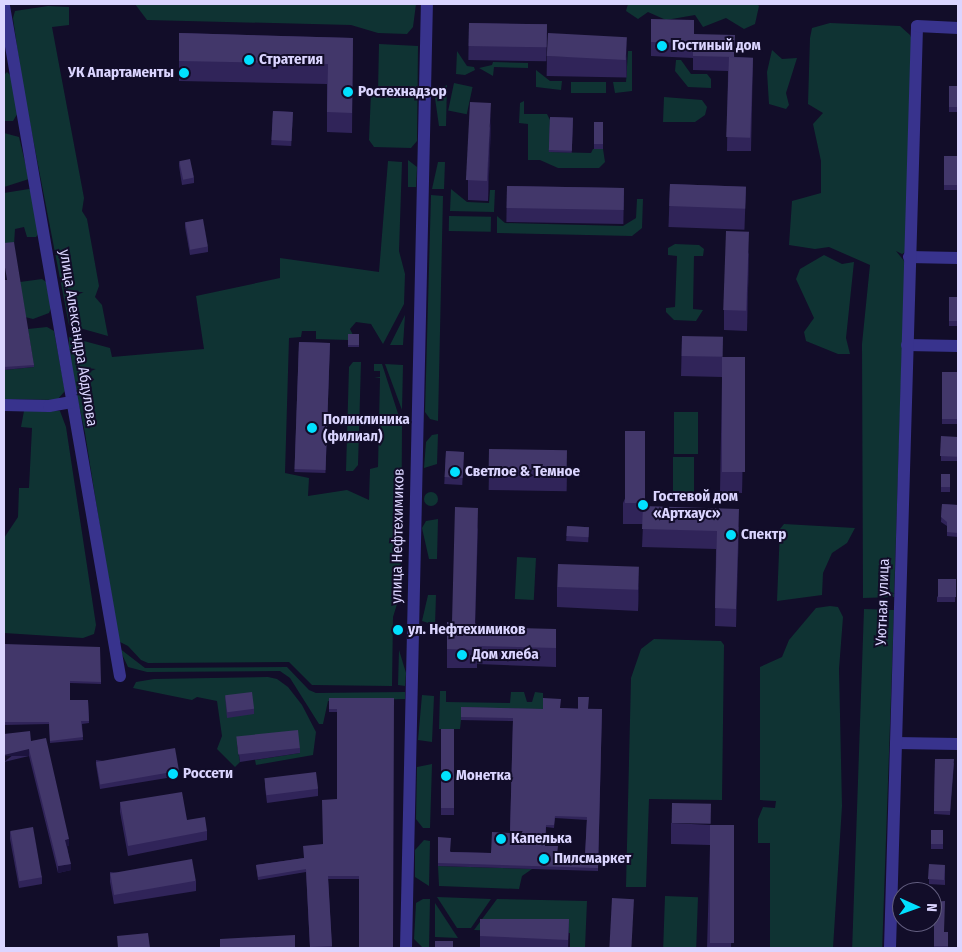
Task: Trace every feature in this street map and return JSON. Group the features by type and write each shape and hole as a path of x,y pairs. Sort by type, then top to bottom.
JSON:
{"street":[{"name":"улица Нефтехимиков","path":"406,948 427,4"},
{"name":"улица Александра Абдулова","path":"4,6 120,676"},
{"name":"Уютная улица","path":"890,948 909,257 918,26 958,28"},
{"path":"909,257 958,258"},
{"path":"907,345 958,346"},
{"path":"4,405 49,406 72,402"},
{"path":"896,743 958,744"}],"green space":[{"path":"135,4 416,4 413,27 407,34 378,33 351,25 147,20"},
{"path":"628,4 757,4 759,6 755,24 744,29 726,18 703,27 695,15 666,20 648,12 638,19 626,11"},
{"path":"48,6 69,7 69,25 52,27 84,198 82,211 87,219 99,286 95,297 102,305 108,336 69,325 22,82 13,18 15,11"},
{"path":"830,23 900,26 910,35 914,44 914,248 902,254 896,251 905,262 894,597 863,598 862,344 870,265 829,247 815,249 789,245 792,201 821,193 821,161 813,124 823,113 808,104 810,38 812,28"},
{"path":"379,44 418,46 417,141 411,148 374,147 369,140 371,92 378,91"},
{"path":"772,50 782,59 797,58 786,93 789,105 786,109 769,104 767,72"},
{"path":"457,51 467,66 474,67 475,70 465,75 456,74"},
{"path":"628,51 632,51 632,91 615,93 613,82 626,82"},
{"path":"676,60 681,60 691,74 707,74 711,79 711,88 688,87 675,71"},
{"path":"493,62 528,63 528,68 494,67 493,76 479,68 492,65"},
{"path":"536,70 550,81 562,81 561,90 536,87"},
{"path":"7,72 12,77 19,111 13,121 4,121 4,75"},
{"path":"571,82 606,82 606,93 571,93"},
{"path":"454,83 473,87 467,114 448,110"},
{"path":"447,85 446,126 439,126 434,91"},
{"path":"664,97 702,100 707,107 705,115 695,122 663,122"},
{"path":"524,101 524,114 547,114 550,120 550,152 591,153 593,149 603,149 605,162 599,168 558,168 540,160 528,160 528,124 519,123 520,103"},
{"path":"4,133 19,137 29,179 4,187"},
{"path":"408,160 417,167 416,187 408,187"},
{"path":"388,161 402,162 399,251 405,274 404,304 383,344 371,324 356,322 350,329 354,337 348,340 316,339 316,331 302,331 301,337 289,338 285,473 309,478 308,496 347,490 369,500 370,469 378,467 380,378 374,378 380,377 380,371 374,371 374,364 382,364 402,426 401,591 393,617 392,686 312,685 289,662 148,663 141,660 128,646 118,641 85,433 69,360 69,337 110,348 112,357 204,349 196,296 280,278 280,258 379,272"},
{"path":"438,162 445,162 444,189 432,189"},
{"path":"29,189 32,191 39,233 36,237 27,237 24,227 15,229 14,245 4,245 4,193"},
{"path":"451,189 467,202 489,203 490,190 495,190 494,212 450,211"},
{"path":"431,195 443,196 438,421 430,419 425,412"},
{"path":"637,199 643,199 642,228 632,236 497,233 497,216 505,223 623,226 636,218"},
{"path":"449,216 491,217 491,232 449,231"},
{"path":"675,244 699,245 704,249 703,256 694,256 693,309 703,310 696,321 674,320 666,312 666,308 675,307 677,256 668,255 668,248"},
{"path":"824,255 842,264 854,262 846,338 850,354 838,354 806,341 804,332 814,318 796,279 800,269"},
{"path":"42,279 46,282 51,308 49,313 33,319 25,317 20,282"},
{"path":"405,315 403,345 390,345"},
{"path":"47,327 54,331 65,391 57,400 4,399 4,370 34,367 28,329"},
{"path":"353,362 361,362 358,465 353,471 346,471 349,367"},
{"path":"385,364 403,365 402,410"},
{"path":"24,411 60,411 66,427 96,625 94,634 83,638 4,633 4,538 18,517 19,488 29,488 32,428 21,427"},
{"path":"674,412 698,412 698,454 674,454"},
{"path":"438,434 437,464 424,468 426,442 432,435"},
{"path":"673,457 694,457 694,495 673,495"},
{"path":"428,492 434,492 438,499 434,506 428,506 424,502 424,496"},
{"path":"438,519 437,559 429,559 422,528 426,521"},
{"path":"784,524 855,528 847,543 832,553 823,573 822,595 777,601 780,529"},
{"path":"517,557 536,558 534,600 515,599"},
{"path":"428,595 436,595 435,625 422,621"},
{"path":"838,607 843,617 839,669 842,806 833,948 770,948 770,843 758,843 758,819 763,807 775,808 776,801 760,800 760,667 782,657 789,640 816,608"},
{"path":"864,609 894,610 882,948 852,948"},
{"path":"654,639 721,641 724,645 722,800 649,799 646,887 626,887 631,678 641,649"},
{"path":"119,648 145,668 287,667 309,690 316,693 405,692 405,699 328,701 323,724 319,724 290,678 280,671 147,672 128,667"},
{"path":"399,650 406,673 405,686 398,685"},
{"path":"268,677 277,679 288,687 302,705 316,732 313,755 256,765 255,760 300,753 237,745 240,762 235,767 217,749 222,736 217,701 197,697 192,700 133,688 136,682 154,679"},
{"path":"440,691 446,691 446,702 510,703 511,692 524,692 527,702 532,702 535,692 543,693 543,712 461,720 460,729 439,729"},
{"path":"422,695 434,696 432,742 418,740"},
{"path":"432,764 430,828 423,828 416,819 417,767"},
{"path":"424,840 430,841 429,886 415,877 415,850"},
{"path":"438,866 532,869 522,876 519,889 439,886"},
{"path":"665,896 698,897 696,948 663,948"},
{"path":"437,897 491,899 471,928 457,928"},
{"path":"423,899 430,899 429,948 423,948 414,939 416,903"},
{"path":"497,899 587,901 585,948 570,948 570,933 474,930"},
{"path":"435,903 458,938 435,937"}],"building":[{"path":"651,19 694,20 694,34 735,35 734,57 693,56 693,43 651,42"},
{"path":"469,23 547,24 547,47 469,46"},
{"path":"179,33 353,38 352,113 327,112 328,64 179,61"},
{"path":"548,33 627,37 626,60 547,56"},
{"path":"729,57 753,58 750,138 726,137"},
{"path":"949,86 958,86 958,107 949,107"},
{"path":"470,102 491,103 487,181 466,180"},
{"path":"273,111 293,112 291,141 271,140"},
{"path":"550,117 573,118 572,151 549,150"},
{"path":"594,122 603,122 603,144 594,144"},
{"path":"944,156 958,156 958,185 944,185"},
{"path":"190,159 194,178 183,180 179,161"},
{"path":"670,184 746,187 745,209 669,206"},
{"path":"507,186 624,188 624,210 507,208"},
{"path":"203,219 208,247 190,250 185,222"},
{"path":"726,231 749,232 746,311 723,310"},
{"path":"14,242 34,365 4,367 4,280 7,280 4,243"},
{"path":"949,297 958,297 958,321 949,321"},
{"path":"348,334 359,334 359,345 348,345"},
{"path":"682,336 723,337 723,357 682,356"},
{"name":"Поликлиника (филиал)","path":"299,342 330,343 326,470 295,469"},
{"path":"722,357 745,357 745,472 722,472"},
{"path":"942,372 958,372 958,419 942,419"},
{"path":"625,431 645,431 645,503 625,503"},
{"path":"941,436 958,437 957,457 940,456"},
{"path":"489,449 567,450 567,471 489,470"},
{"name":"Светлое & Темное","path":"446,451 464,452 463,478 445,477"},
{"path":"941,474 950,474 950,487 941,487"},
{"path":"942,504 958,505 958,533 947,532 947,522 941,517"},
{"path":"643,506 739,509 736,609 715,608 717,531 642,529"},
{"path":"455,507 478,508 475,623 477,627 556,629 556,648 477,646 477,650 447,649 447,622 452,622"},
{"path":"567,526 589,527 588,537 566,536"},
{"path":"558,564 639,567 638,590 557,587"},
{"path":"938,579 956,579 956,597 938,597"},
{"path":"4,644 100,647 101,682 70,681 70,700 88,700 89,721 81,721 83,737 50,741 49,722 4,722"},
{"path":"252,692 254,709 227,712 225,695"},
{"path":"578,697 589,697 588,709 602,709 598,868 438,863 438,837 451,838 450,852 491,853 492,832 510,833 513,718 461,717 461,707 543,709 543,698 561,699 560,708 578,709","holes":["555,816 587,817 585,856 557,855 558,846 545,846 546,825 554,825"]},
{"path":"329,698 394,698 393,948 359,948 359,876 328,876 332,946 310,947 306,869 258,877 256,865 304,858 303,846 323,844 322,800 337,799 337,709 329,709"},
{"name":"Монетка","path":"441,729 454,729 454,808 441,808"},
{"path":"298,730 300,748 238,754 236,736"},
{"path":"30,731 31,741 46,738 69,839 65,840 71,864 58,866 29,749 4,755 4,734"},
{"path":"175,748 179,771 100,785 96,762"},
{"path":"935,759 954,759 950,811 934,811"},
{"path":"316,772 318,789 266,795 264,778"},
{"path":"182,792 187,820 205,817 207,831 128,846 120,802"},
{"path":"672,803 711,804 711,824 672,823"},
{"path":"710,825 734,825 734,943 710,943"},
{"path":"33,827 42,877 19,881 10,831"},
{"path":"931,830 943,830 943,844 931,844"},
{"path":"192,859 196,881 114,895 110,873"},
{"path":"929,864 945,865 944,880 928,879"},
{"path":"612,898 634,899 631,948 609,948"},
{"path":"942,901 945,901 944,932 948,932 948,946 934,946 934,932 942,932"},
{"path":"480,919 569,919 568,940 480,936"},
{"path":"148,933 150,948 118,948 117,936"},
{"path":"295,935 295,948 220,948 220,939"},
{"path":"435,941 453,941 453,948 435,948"}],"place":[{"name":"Гостиный дом","path":"662,46"},
{"name":"Стратегия","path":"249,60"},
{"name":"УК Апартаменты","path":"184,73"},
{"name":"Ростехнадзор","path":"348,92"},
{"name":"Поликлиника (филиал)","path":"312,428"},
{"name":"Светлое & Темное","path":"455,472"},
{"name":"Гостевой дом «Артхаус»","path":"643,505"},
{"name":"Спектр","path":"731,535"},
{"name":"ул. Нефтехимиков","path":"398,630"},
{"name":"Дом хлеба","path":"462,655"},
{"name":"Россети","path":"173,774"},
{"name":"Монетка","path":"446,776"},
{"name":"Капелька","path":"501,839"},
{"name":"Пилсмаркет","path":"544,859"}]}
